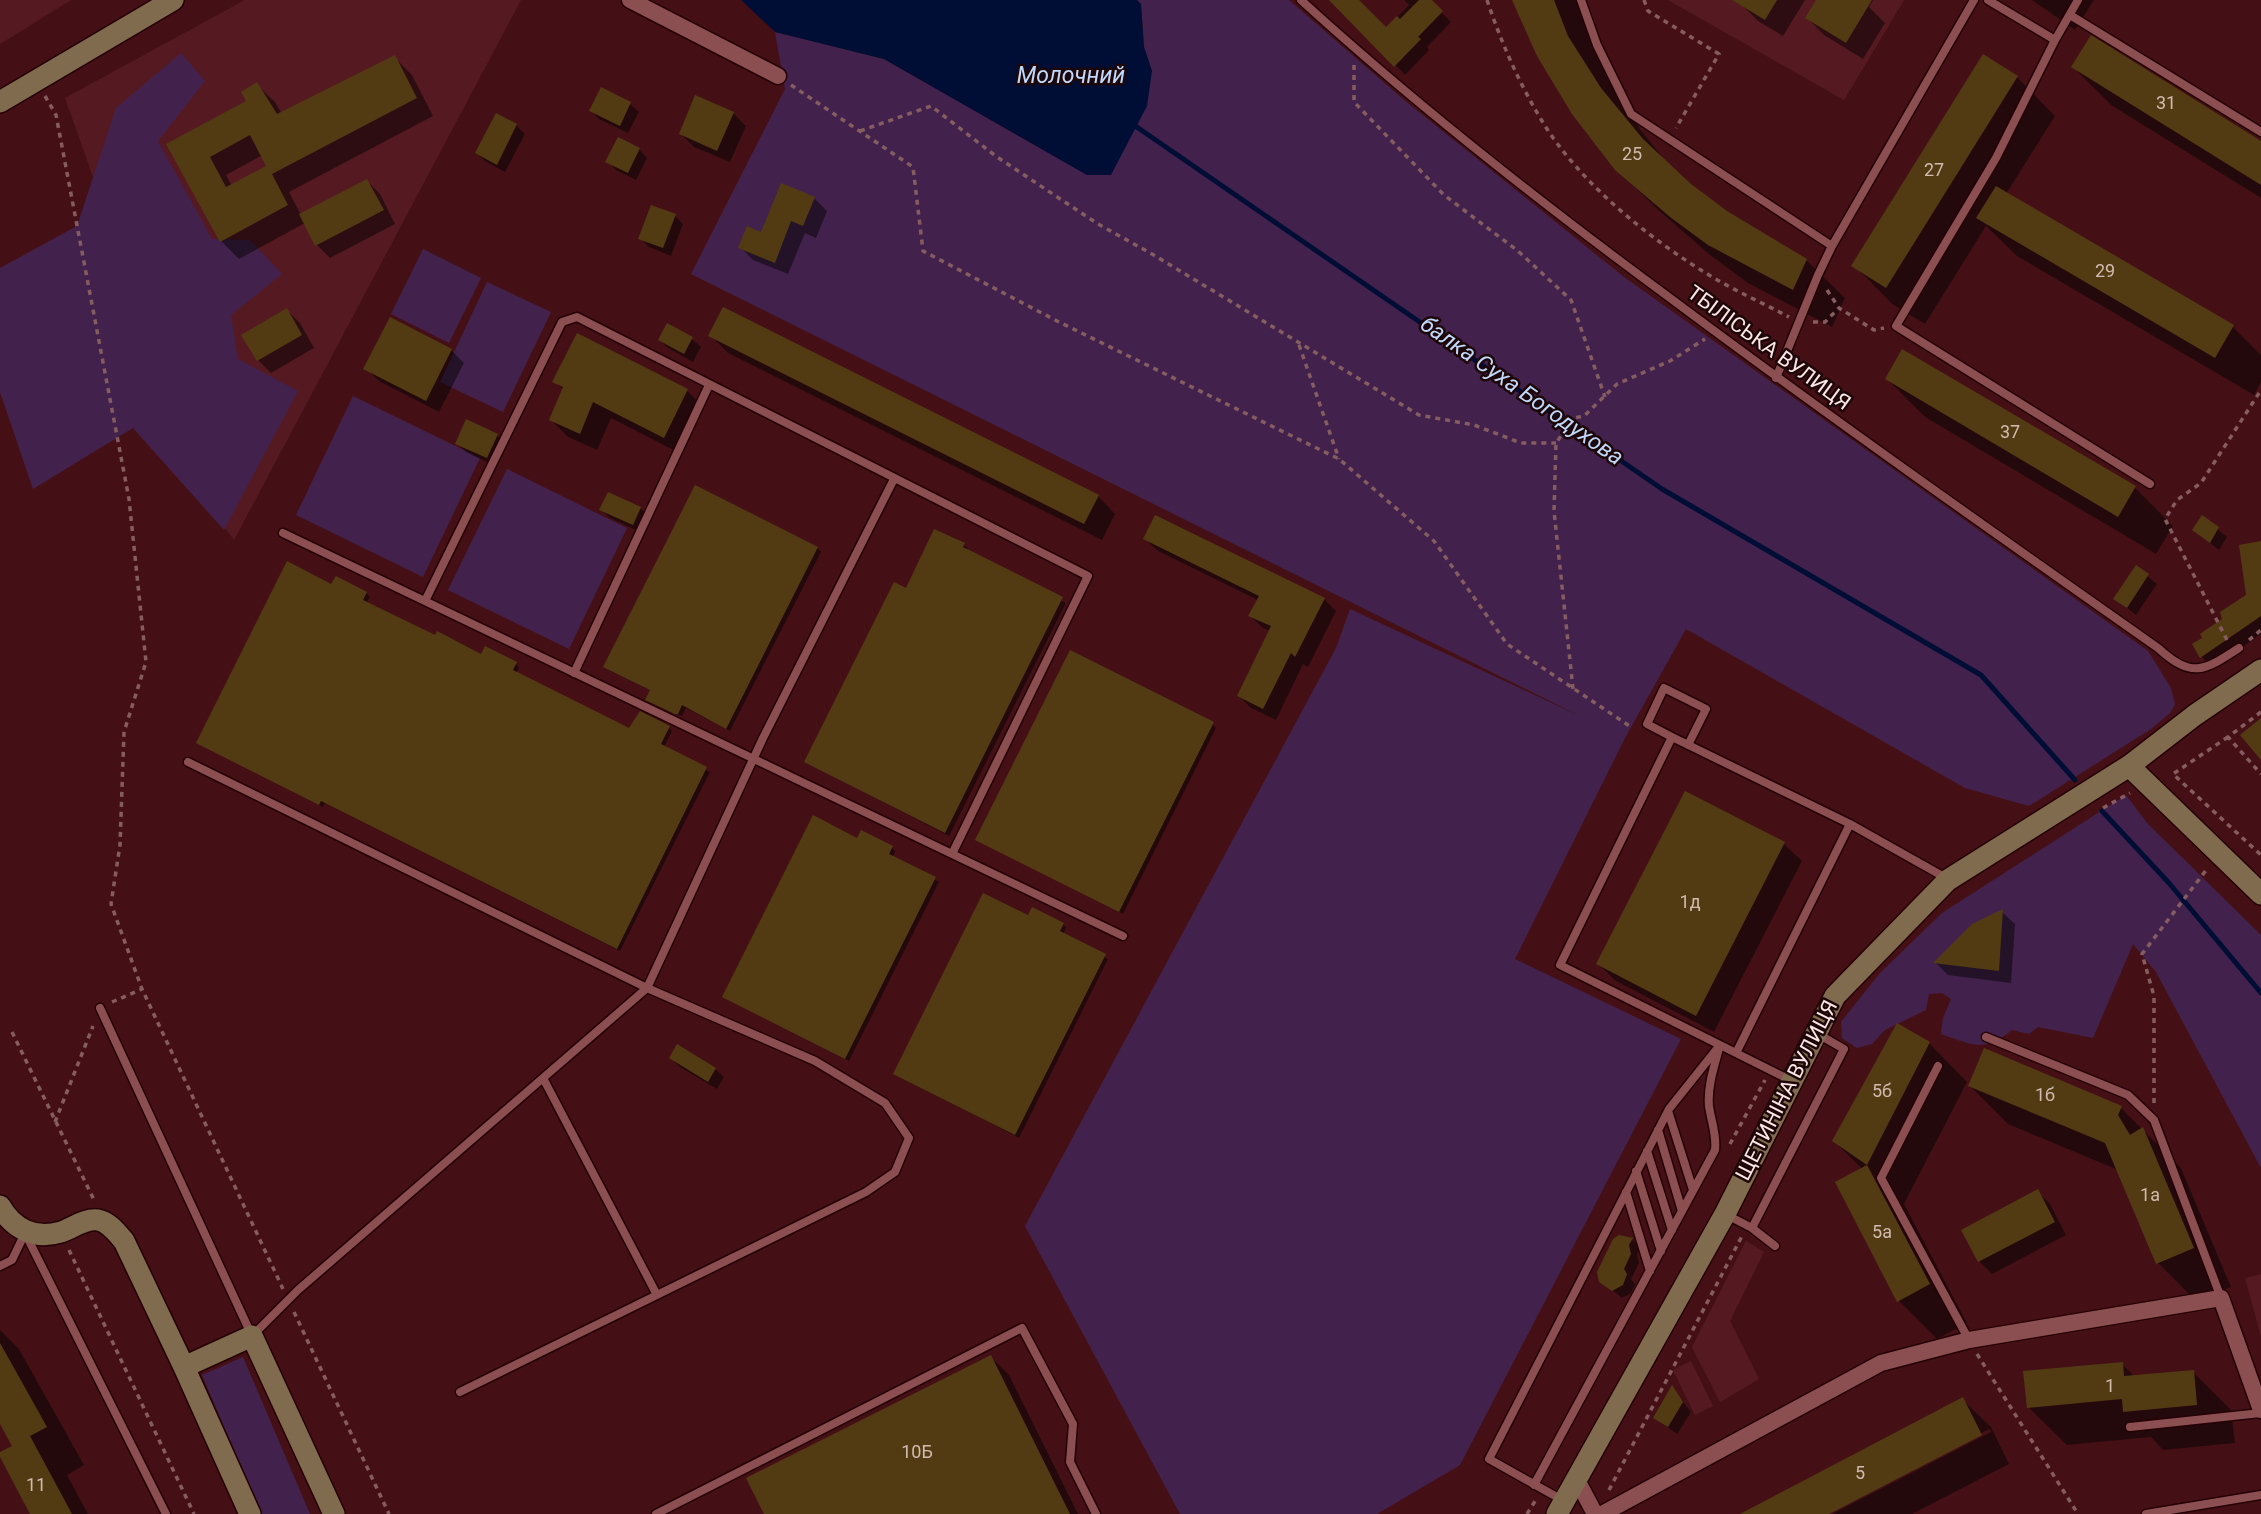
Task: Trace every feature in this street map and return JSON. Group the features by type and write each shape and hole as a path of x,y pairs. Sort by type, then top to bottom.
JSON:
{"street":[{"path":"0,102 173,0"},
{"path":"630,0 778,76"},
{"name":"ЩЕТИНІНА ВУЛИЦЯ","path":"1560,1508 1725,1214 1835,996 1948,880 2129,766 2195,715 2261,670"},
{"path":"2129,766 2261,894"},
{"path":"0,1206 25,1233 41,1235 60,1232 83,1222 99,1220 112,1227 124,1241 250,1514"},
{"path":"1602,1514 1881,1363 1969,1340 2221,1298 2261,1412"},
{"path":"184,1367 252,1335 334,1514"},
{"path":"1576,1478 1595,1514"}],"lane":[{"name":"ТБІЛІСЬКА ВУЛИЦЯ","path":"1301,0 1355,49 1536,198 1776,378 2146,640 2171,661 2192,669 2203,669 2236,650"},
{"path":"1581,0 1597,45 1631,114 1832,246"},
{"path":"1776,378 1832,246 1974,0"},
{"path":"1988,0 2055,40"},
{"path":"2078,0 1996,158 1896,326 2150,484"},
{"path":"2070,15 2261,132"},
{"path":"425,601 562,322 577,317 1088,576 952,854"},
{"path":"574,673 709,385"},
{"path":"100,1008 252,1335 647,988 753,759 894,479"},
{"path":"283,533 1123,936"},
{"path":"1688,745 1706,709 1664,688 1647,724 1688,745 1850,824 1948,880"},
{"path":"1672,737 1560,965 1793,1081"},
{"path":"188,762 647,988 815,1061 885,1103 909,1138 895,1172 866,1192 460,1392"},
{"path":"1736,1054 1850,824"},
{"path":"1750,1227 1844,1049 1816,1033"},
{"path":"1986,1037 2127,1095 2154,1121 2221,1298"},
{"path":"1560,1508 1534,1485 1489,1459 1668,1111 1720,1045"},
{"path":"1534,1485 1715,1150 1709,1092 1720,1045"},
{"path":"1938,1066 1881,1178 1969,1340"},
{"path":"543,1078 657,1295"},
{"path":"1668,1111 1693,1190"},
{"path":"1658,1130 1682,1211"},
{"path":"1647,1151 1672,1230"},
{"path":"1636,1171 1661,1251"},
{"path":"1626,1192 1650,1271"},
{"path":"1725,1214 1750,1227 1775,1246"},
{"path":"0,1266 12,1260 25,1233"},
{"path":"25,1233 166,1514"},
{"path":"656,1514 1022,1328 1073,1424 1070,1462 1096,1514"},
{"path":"2130,1427 2261,1412"},
{"path":"2146,1514 2261,1495"}],"path":[{"path":"1487,0 1502,44 1542,122 1581,172 1641,228 1697,267 1799,322 1825,322 1839,309"},
{"path":"1644,0 1648,11 1718,54 1676,128 1667,122"},
{"path":"1355,49 1354,102 1444,195 1518,251 1571,300 1605,397"},
{"path":"778,76 913,167 923,251 1059,322 1339,459 1434,541 1507,644 1631,727"},
{"path":"36,82 56,115 129,499 146,662 124,732 120,845 111,904 142,989 389,1514"},
{"path":"860,131 931,106 997,157 1098,224 1419,415 1475,425 1521,443 1556,443"},
{"path":"1818,275 1839,309 1874,330 1896,326"},
{"path":"1573,689 1554,511 1556,443 1574,418 1584,416 1617,384 1670,360 1716,333"},
{"path":"1299,343 1339,459"},
{"path":"2236,650 2165,519 2177,500 2201,482 2261,390"},
{"path":"2261,712 2173,774 2261,855"},
{"path":"2228,737 2261,774"},
{"path":"2154,1121 2154,996 2142,954 2193,887"},
{"path":"55,1122 100,1008 142,989"},
{"path":"12,1032 90,1194 112,1227"},
{"path":"1726,1134 1730,1144 1765,1079 1754,1074"},
{"path":"1608,1492 1750,1227"},
{"path":"67,1246 194,1514"},
{"path":"1969,1340 2078,1514"}],"shaded area":[{"path":"0,0 71,0 0,44"},
{"path":"245,0 521,0 234,540 140,414 114,236 65,98"},
{"path":"1137,0 1289,0 1404,100 1624,277 2148,651 2171,688 2175,705 2170,713 2151,729 2029,806 1965,788 1686,629 1625,738 1515,959 1681,1039 1460,1465 1377,1514 1180,1514 1025,1226 1336,648 1350,609 1584,718 691,274 785,89 775,32 884,59 1087,175 1152,71 1144,47 1141,4"},
{"path":"1668,0 1904,0 1844,100"},
{"path":"181,53 205,81 158,141 212,239 250,240 282,274 231,315 238,359 298,391 224,530 133,428 33,489 0,392 0,268 77,226 116,108"},
{"path":"423,249 481,278 449,343 391,314"},
{"path":"487,282 551,312 503,412 440,382"},
{"path":"353,396 480,458 423,577 296,515"},
{"path":"507,469 627,528 569,649 448,590"},
{"path":"2126,795 2147,823 2261,935 2261,1168 2156,972 2133,944 2093,1038 2038,1027 2029,1034 2012,1030 1993,1042 1970,1044 1941,1034 1943,1018 1951,999 1942,993 1929,994 1926,1010 1885,1030 1872,1044 1857,1048 1842,1038 1841,1022 1880,973 1942,913"},
{"path":"1746,1241 1764,1252 1730,1321 1759,1379 1720,1402 1692,1347"},
{"path":"2261,1274 2261,1336 2245,1278"},
{"path":"243,1357 310,1514 261,1514 202,1375"},
{"path":"1691,1361 1713,1406 1695,1415 1673,1370"}],"water":[{"name":"Молочний","path":"741,0 1137,0 1141,4 1144,47 1152,71 1147,106 1111,175 1087,175 884,59 775,32"}],"building":[{"path":"1329,0 1359,0 1386,27 1397,16 1400,19 1419,0 1432,0 1443,11 1394,67"},
{"path":"1512,0 1554,0 1568,36 1601,88 1643,139 1691,184 1727,211 1807,259 1793,290 1708,245 1615,170 1572,114 1537,56"},
{"path":"1732,0 1777,0 1765,20"},
{"path":"1816,0 1872,0 1846,43 1805,18"},
{"path":"2091,35 2261,141 2261,185 2071,67"},
{"path":"1983,54 2018,76 1886,288 1851,266"},
{"path":"395,55 417,98 272,174 288,205 220,242 166,144 246,101 241,92 257,82 277,114","holes":["250,135 266,166 226,187 210,157"]},
{"path":"601,87 631,102 620,126 589,111"},
{"path":"695,95 734,112 717,151 679,134"},
{"path":"496,113 517,124 497,165 475,153"},
{"path":"618,137 640,148 628,173 605,162"},
{"path":"367,179 384,210 315,246 299,214"},
{"path":"781,183 815,197 803,226 791,221 775,263 738,248 747,226 761,232"},
{"path":"1996,186 2234,325 2215,358 1976,218"},
{"path":"651,205 676,214 663,248 638,239"},
{"path":"723,307 1099,495 1084,524 708,336"},
{"path":"287,308 302,335 257,361 241,335"},
{"path":"390,317 452,349 426,401 363,369"},
{"path":"667,323 693,337 684,354 658,340"},
{"path":"577,333 688,389 664,438 593,402 580,434 549,420 563,387 552,382"},
{"path":"1902,349 2136,486 2118,517 1885,379"},
{"path":"466,419 498,434 487,458 455,444"},
{"path":"695,485 818,547 726,729 682,705 678,714 675,714 645,700 650,690 603,667"},
{"path":"608,492 641,507 633,525 599,510"},
{"path":"1155,515 1325,598 1295,657 1291,653 1263,709 1237,696 1271,626 1248,616 1259,596 1143,539"},
{"path":"2202,515 2219,527 2210,543 2192,530"},
{"path":"934,529 965,543 963,547 1063,597 945,833 804,762 894,582 906,588"},
{"path":"2261,541 2261,616 2200,658 2192,644 2202,638 2200,634 2222,619 2220,612 2246,595 2239,545"},
{"path":"287,561 331,584 336,576 367,592 363,600 435,635 437,631 481,654 485,646 517,662 513,670 629,728 640,711 670,726 661,744 707,767 617,949 321,801 319,805 196,743"},
{"path":"2136,565 2149,574 2127,608 2113,599"},
{"path":"1070,650 1214,722 1119,912 975,840"},
{"path":"2261,718 2261,760 2240,735"},
{"path":"1685,791 1785,842 1696,1016 1596,964"},
{"path":"813,815 857,838 861,830 893,846 889,854 936,877 845,1059 722,997"},
{"path":"983,893 1028,915 1032,907 1064,923 1060,931 1106,954 1015,1135 893,1074"},
{"path":"2003,909 1999,971 1933,963 1972,924"},
{"path":"1897,1023 1930,1042 1867,1165 1832,1141"},
{"path":"677,1044 716,1068 708,1082 669,1058"},
{"path":"1984,1048 2122,1106 2118,1115 2130,1135 2143,1127 2194,1248 2156,1264 2105,1143 1968,1086"},
{"path":"1867,1165 1930,1284 1897,1302 1835,1182"},
{"path":"2038,1189 2055,1222 1978,1262 1961,1230"},
{"path":"1619,1235 1633,1238 1629,1245 1631,1254 1624,1269 1627,1274 1623,1285 1612,1291 1599,1282 1597,1272 1613,1239"},
{"path":"0,1343 47,1427 30,1436 72,1514 30,1514 0,1457 0,1452 12,1446 0,1424"},
{"path":"991,1355 1070,1514 764,1514 746,1478"},
{"path":"2123,1362 2124,1376 2194,1370 2197,1405 2123,1412 2122,1399 2027,1408 2023,1371"},
{"path":"1672,1385 1683,1402 1668,1427 1653,1418"},
{"path":"1963,1397 1982,1435 1829,1514 1740,1514"}],"waterway":[{"name":"балка Суха Богодухова","path":"1131,123 1662,489 1981,675 2075,780"},
{"name":"балка Суха Богодухова","path":"2102,811 2169,883 2261,993"}]}
